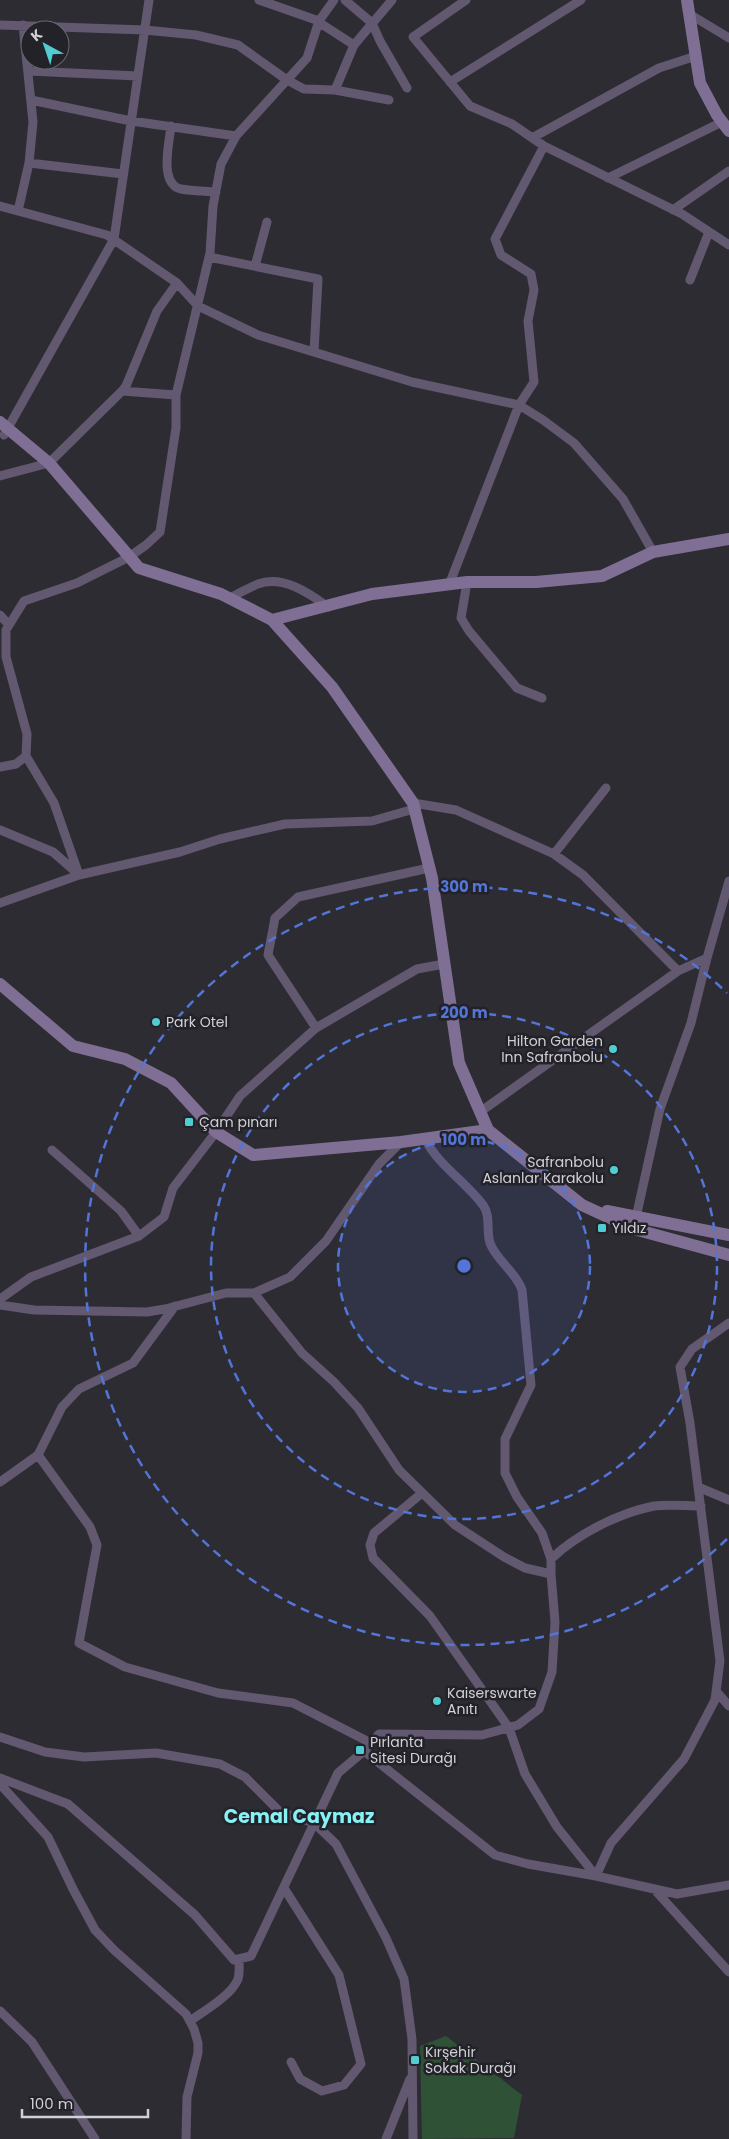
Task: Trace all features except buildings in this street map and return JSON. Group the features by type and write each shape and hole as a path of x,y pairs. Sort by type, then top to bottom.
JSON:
{"street":[{"path":"149,0 114,239 4,428 50,463 139,568 221,594 272,620 332,687 414,806 429,868 459,1063 488,1130 582,1205 729,1254"},
{"path":"259,0 319,22 354,44"},
{"path":"79,875 54,804 26,756 27,734 6,657 6,630 24,601 77,583 129,557 160,532 176,428 176,395 209,257 221,164 236,136 307,58 319,22 334,0"},
{"path":"345,0 372,23 380,42 407,88"},
{"path":"335,90 354,44 392,0"},
{"path":"466,0 413,37 470,106 512,124 544,146 673,210 729,245"},
{"path":"450,82 581,0"},
{"path":"608,178 726,126 700,83 687,0"},
{"path":"690,15 729,38"},
{"path":"0,25 20,25"},
{"path":"70,27 145,30 196,35 238,45 287,80 304,89 335,90 389,100"},
{"path":"532,138 659,68 696,56"},
{"path":"18,211 29,163 33,122 28,71 138,76"},
{"path":"31,100 131,120 236,136"},
{"path":"170,126 167,171 169,181 181,189 216,192"},
{"path":"449,585 519,405 534,382 528,321 534,290 531,274 501,255 495,239 544,146"},
{"path":"29,163 123,174"},
{"path":"673,210 729,171"},
{"path":"0,206 108,235 176,283 198,306 258,335 412,382 519,405 574,442 623,499 653,552"},
{"path":"256,266 267,222"},
{"path":"690,280 709,232"},
{"path":"209,257 318,279 314,352"},
{"path":"0,476 50,463 122,392 157,311 176,283"},
{"path":"122,392 176,395"},
{"path":"272,620 328,607 372,594 467,582 536,582 602,576 653,552 729,539"},
{"path":"230,598 260,583 280,582 310,594 328,607"},
{"path":"467,582 461,618 465,625 517,688 542,698"},
{"path":"0,615 9,625"},
{"path":"0,768 16,764 26,756"},
{"path":"554,854 606,788"},
{"path":"0,903 79,875 180,852 220,839 286,824 372,821 414,806 456,810 554,854 582,875 678,971"},
{"path":"0,830 53,852 79,875"},
{"path":"316,1028 268,955 275,918 298,897 429,868"},
{"path":"635,1223 660,1109 691,1023 707,958 726,899 729,881"},
{"path":"480,1112 678,971 707,958"},
{"path":"0,1299 31,1277 140,1236 164,1217 174,1188 240,1096 316,1028 417,969 444,964"},
{"path":"0,984 73,1046 125,1059 171,1083 216,1132 253,1155 401,1142 488,1130"},
{"path":"0,1778 68,1804 195,1915 234,1960 251,1956 338,1773 364,1751 379,1734 482,1735 518,1725 539,1709 552,1672 555,1622 551,1559 542,1533 518,1497 505,1473 506,1439 531,1385 522,1290 517,1280 491,1245 484,1206 442,1164 425,1139"},
{"path":"0,1305 34,1310 137,1312 165,1309 226,1293 254,1293 290,1277 326,1241 379,1164 401,1142"},
{"path":"52,1150 121,1211 140,1236"},
{"path":"635,1223 729,1235"},
{"path":"254,1293 302,1353 334,1382 358,1408 398,1470 455,1525 504,1557 525,1568 551,1574"},
{"path":"0,1482 38,1455 62,1406 79,1389 133,1363 175,1306"},
{"path":"596,1876 611,1843 684,1759 715,1700 720,1661 690,1424 680,1367 692,1349 729,1322"},
{"path":"38,1455 90,1527 97,1545 79,1643 125,1667 218,1693 294,1703 371,1743"},
{"path":"698,1486 729,1500"},
{"path":"422,1493 374,1533 370,1545 373,1558 430,1616 510,1728 525,1774 557,1827 596,1876"},
{"path":"551,1559 566,1544 626,1513 656,1506 701,1506"},
{"path":"716,1691 729,1706"},
{"path":"0,1738 45,1752 84,1757 156,1753 220,1764 245,1777 280,1812 314,1823 336,1844 386,1938 404,1979 412,2039 413,2139"},
{"path":"364,1751 494,1855 528,1864 596,1876 677,1894 729,1886"},
{"path":"0,1784 48,1837 72,1889 95,1930 114,1950 186,2014 190,2021 198,2043 198,2053 187,2097 186,2139"},
{"path":"284,1888 339,1974 361,2064 344,2085 322,2090 300,2079 291,2062"},
{"path":"653,1889 729,1972"},
{"path":"190,2021 222,1998 236,1983 239,1976 239,1958"},
{"path":"0,2011 32,2042 96,2139"},
{"path":"386,2139 412,2074"}],"green space":[{"path":"446,2036 522,2095 514,2138 422,2139 420,2046"}],"place":[{"name":"Park Otel","path":"156,1022"},
{"name":"Hilton Garden Inn Safranbolu","path":"613,1049"},
{"name":"Çam pınarı","path":"189,1122"},
{"name":"Safranbolu Aslanlar Karakolu","path":"614,1170"},
{"name":"Yıldız","path":"602,1228"},
{"name":"Kaiserswarte Anıtı","path":"437,1701"},
{"name":"Pırlanta Sitesi Durağı","path":"360,1750"},
{"name":"Kırşehir Sokak Durağı","path":"415,2060"}],"district":[{"name":"Cemal Caymaz","path":"299,1816"}]}
